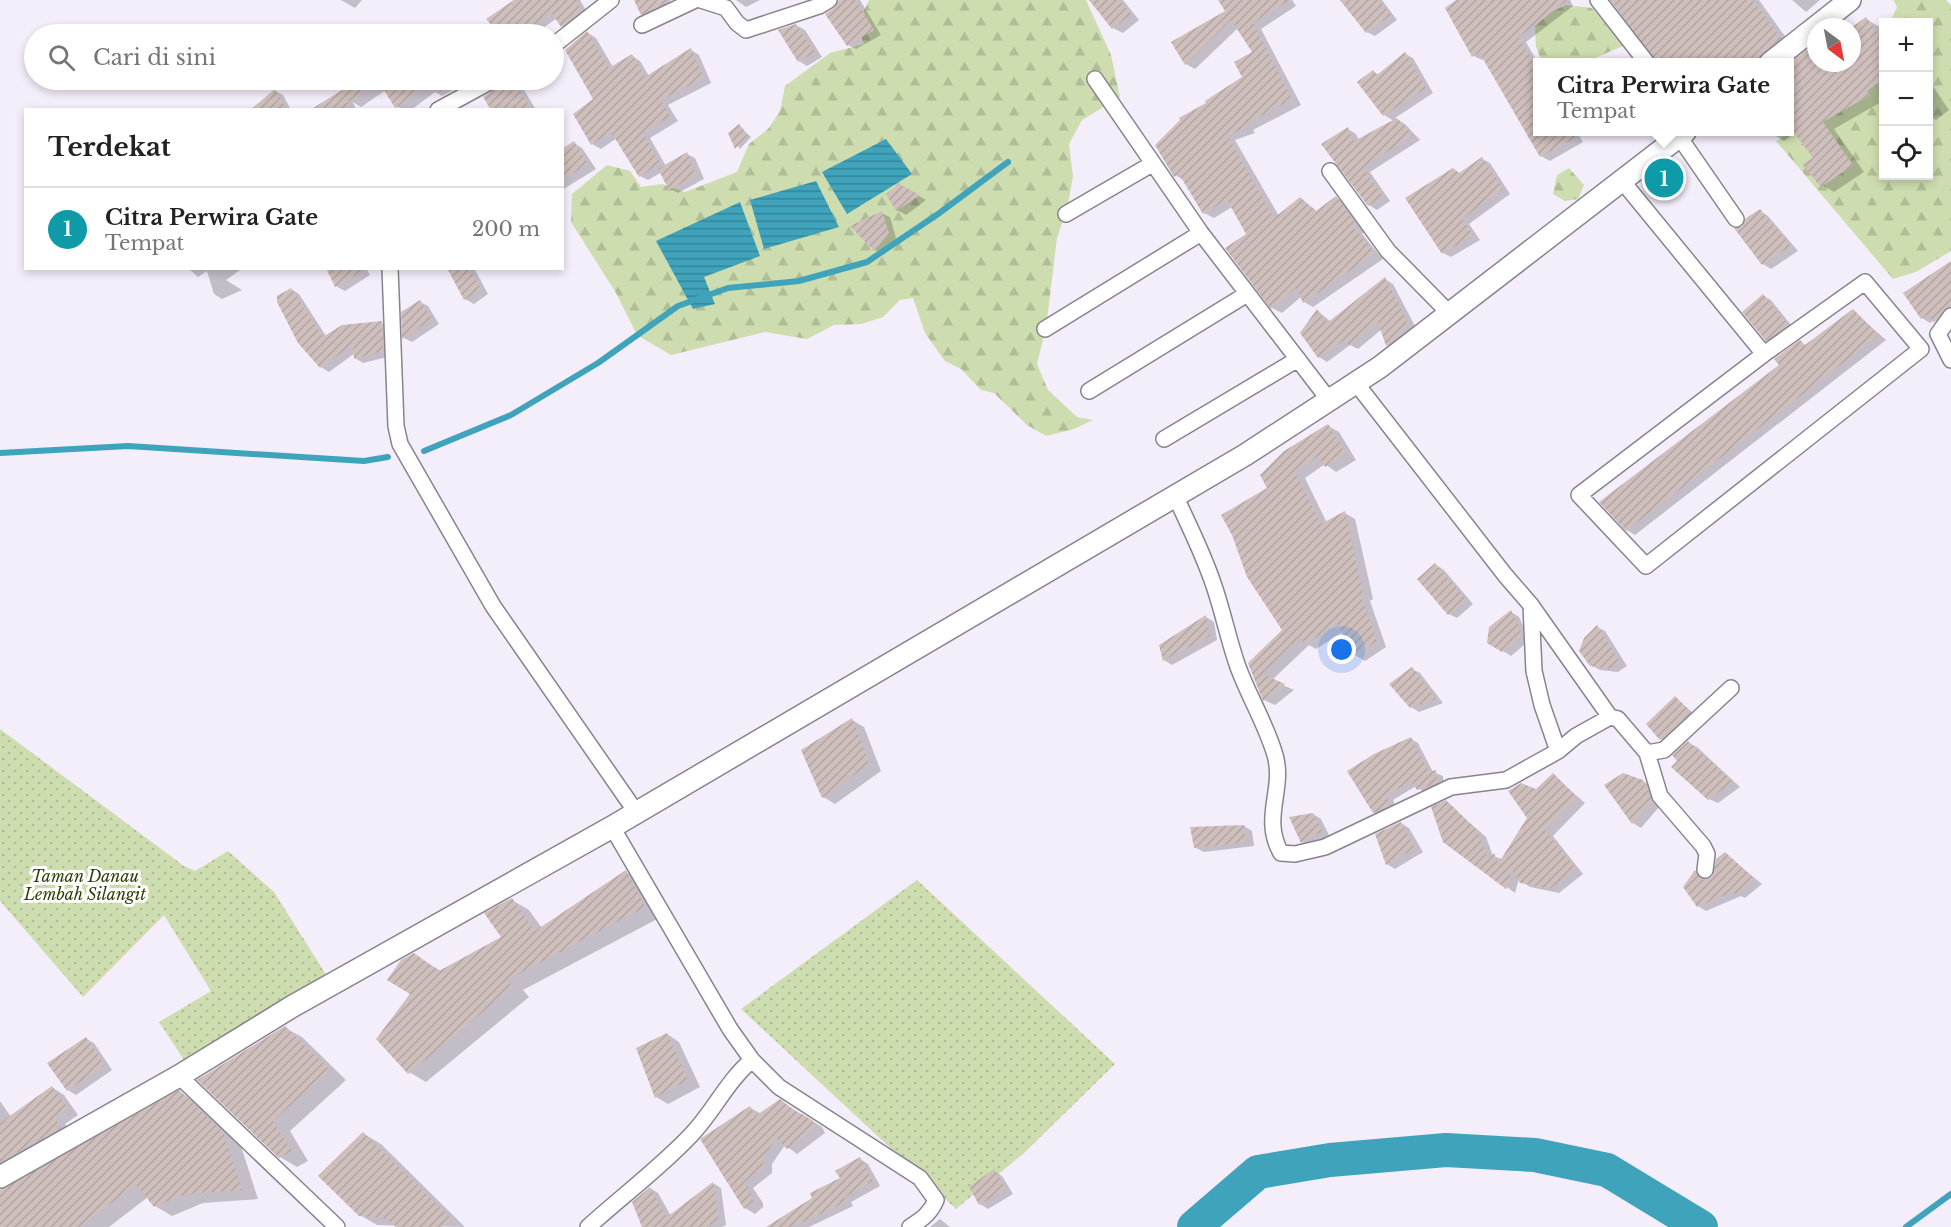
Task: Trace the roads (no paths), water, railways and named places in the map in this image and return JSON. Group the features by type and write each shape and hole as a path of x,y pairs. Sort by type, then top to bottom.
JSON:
{"street":[{"path":"564,37 611,0"},
{"path":"642,25 695,0"},
{"path":"701,0 726,8 737,23 746,30 822,2"},
{"path":"1598,0 1643,58"},
{"path":"1776,58 1850,0"},
{"path":"1095,79 1201,233 1329,400"},
{"path":"442,108 475,90"},
{"path":"0,1177 179,1076 293,1006 612,827 1245,455 1356,382 1451,315 1682,136"},
{"path":"1684,136 1736,219"},
{"path":"1066,214 1152,164"},
{"path":"1330,171 1388,251 1451,315"},
{"path":"1623,182 1764,354"},
{"path":"1045,329 1201,233"},
{"path":"390,270 396,426 400,444 493,606 636,812"},
{"path":"1865,282 1921,349 1646,566 1579,495 1764,354 1865,282"},
{"path":"1089,391 1247,294"},
{"path":"1951,316 1938,333 1951,360"},
{"path":"1164,439 1298,358"},
{"path":"1356,382 1505,575 1531,605 1610,717 1618,719 1647,753 1659,796 1703,846 1707,854 1705,870"},
{"path":"1175,495 1213,582 1239,668 1262,717 1276,758 1277,776 1271,822 1274,842 1281,853 1295,854 1325,847 1451,787 1506,780 1558,752 1576,736 1610,717"},
{"path":"1531,605 1534,671 1542,705 1558,752"},
{"path":"1647,753 1664,750 1731,688"},
{"path":"612,827 730,1029 752,1060 779,1087 921,1178 936,1200 927,1216 910,1227"},
{"path":"588,1227 676,1151 694,1132 736,1074 752,1060"},
{"path":"179,1076 329,1225"}],"water":[{"path":"886,139 912,174 847,214 822,172"},
{"path":"816,181 839,227 764,249 750,200"},
{"path":"740,202 760,256 704,277 715,304 693,309 656,241"}],"waterway":[{"path":"424,451 511,415 598,363 678,306 728,288 799,281 867,262 938,214 1008,162"},
{"path":"0,453 128,446 364,461 388,457"},
{"path":"1194,1227 1258,1172 1330,1160 1446,1150 1535,1155 1607,1170 1701,1227"},
{"path":"1906,1227 1951,1194"}],"place":[{"name":"Citra Perwira Gate","path":"1664,178"}],"park label":[{"name":"Taman Danau Lembah Silangit","path":"85,885"}]}
